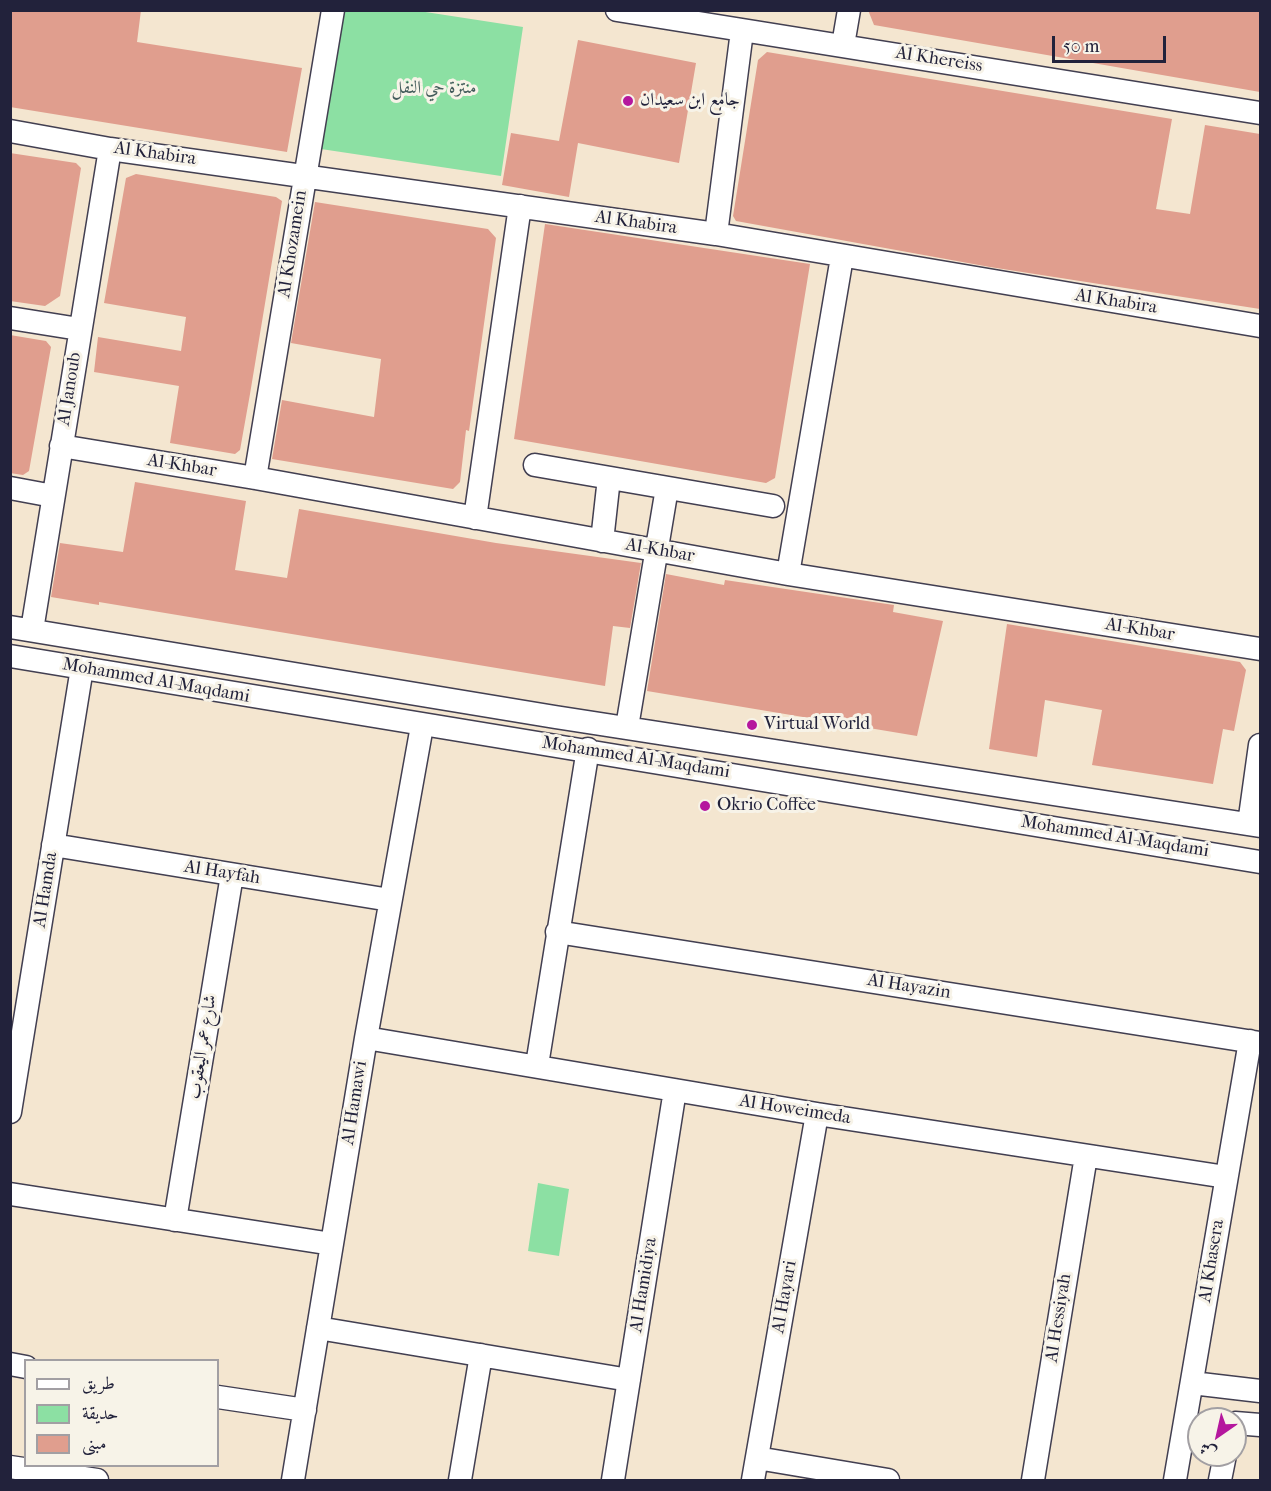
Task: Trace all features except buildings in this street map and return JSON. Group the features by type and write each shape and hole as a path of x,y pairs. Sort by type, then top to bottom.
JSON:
{"street":[{"name":"Al Khozamein","path":"255,478 333,10"},
{"name":"Al Khereiss","path":"617,10 1260,112"},
{"path":"843,45 849,10"},
{"path":"716,234 742,31"},
{"name":"Al Khabira","path":"10,131 110,148 716,234 1260,326"},
{"name":"Al Janoub","path":"21,629 53,496 110,148"},
{"path":"475,518 520,206"},
{"path":"788,574 842,257"},
{"path":"10,318 79,329"},
{"name":"Al-Khbar","path":"62,446 255,478 788,574 1260,650"},
{"path":"535,465 773,506"},
{"path":"602,541 609,478"},
{"path":"10,488 53,496"},
{"path":"627,728 667,488"},
{"name":"Mohammed Al-Maqdami","path":"21,629 555,717 1255,825"},
{"name":"Mohammed Al-Maqdami","path":"10,656 422,726 588,749 1260,862"},
{"name":"Al Hamda","path":"10,1112 82,668"},
{"path":"551,744 555,717"},
{"name":"Al Hamawi","path":"293,1480 366,1038 422,726"},
{"path":"1255,825 1260,745"},
{"path":"537,1065 588,749"},
{"name":"Al Hayfah","path":"53,845 390,900"},
{"name":"شارع عمر اليعقوب","path":"175,1220 232,875"},
{"name":"Al Hayazin","path":"557,932 1255,1042"},
{"name":"Al Howeimeda","path":"366,1038 817,1114 1226,1177"},
{"name":"Al Khasera","path":"1175,1480 1226,1177 1255,1042"},
{"name":"Al Hamidiya","path":"613,1480 675,1090"},
{"name":"Al Hayari","path":"753,1480 817,1114"},
{"name":"Al Hessiyah","path":"1033,1480 1086,1156"},
{"path":"10,1194 332,1244"},
{"path":"318,1328 628,1380"},
{"path":"460,1480 482,1355"},
{"path":"1192,1383 1260,1391"},
{"path":"219,1397 305,1410"},
{"path":"757,1458 888,1480"},
{"path":"10,1467 97,1480"}],"green space":[{"name":"منتزة حي النفل","path":"342,11 419,11 523,27 501,176 321,149"},
{"path":"538,1183 569,1189 559,1256 528,1251"}],"place":[{"name":"جامع ابن سعيدان","path":"628,101"},
{"name":"Virtual World","path":"752,725"},
{"name":"Okrio Coffee","path":"705,806"}]}
